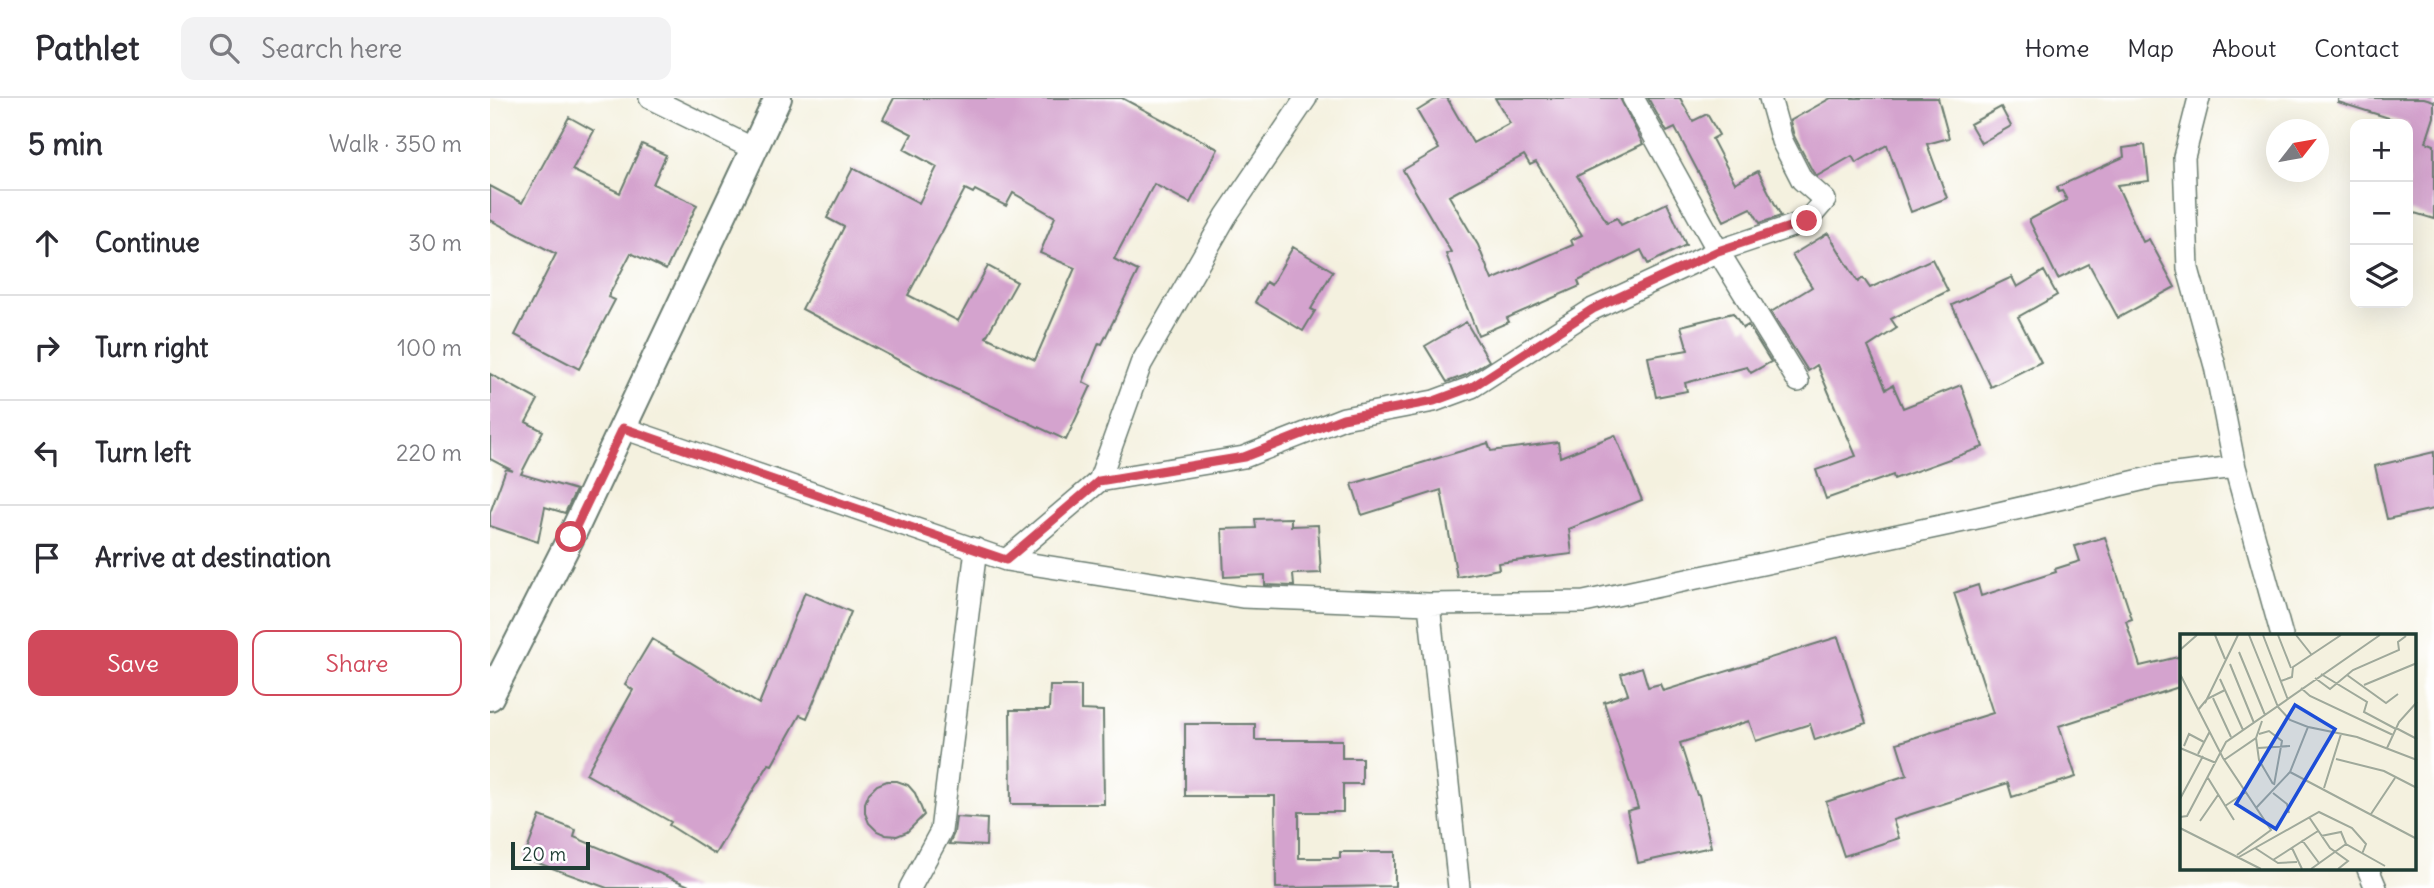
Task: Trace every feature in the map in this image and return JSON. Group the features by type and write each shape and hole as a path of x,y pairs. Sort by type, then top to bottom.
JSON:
{"street":[{"path":"650,98 754,149"},
{"path":"490,697 571,537 778,98"},
{"path":"1006,560 1099,481 1140,364 1226,216 1306,98"},
{"path":"1633,98 1718,251 1798,381"},
{"path":"1099,481 1244,457 1343,418 1434,401 1472,387 1593,309 1718,251 1807,221 1825,200 1802,180 1782,141 1770,98"},
{"path":"2199,98 2184,157 2188,269 2216,366 2235,467 2282,634"},
{"path":"623,428 1006,560 1242,597 1429,604 1584,602 1964,521 2158,476 2235,467"},
{"path":"910,888 941,831 976,548"},
{"path":"1429,604 1459,888"},
{"path":"2368,870 2376,888"}],"building":[{"path":"894,98 1122,98 1218,149 1190,203 1154,184 1114,259 1138,271 1102,344 1099,343 1083,382 1091,386 1066,440 934,379 802,309 844,227 827,218 853,168 919,203 937,167 904,149 912,134 883,119","holes":["965,189 973,193 975,190 1006,206 1013,193 1055,217 1040,253 1075,268 1035,360 986,337 1017,282 988,266 958,321 908,295"]},
{"path":"1438,98 1447,98 1473,143 1510,123 1495,98 1620,98 1643,144 1577,176 1607,222 1617,218 1621,225 1667,203 1686,245 1648,264 1641,250 1578,281 1580,286 1507,318 1509,322 1478,335 1446,254 1451,252 1403,170 1439,149 1417,111","holes":["1524,155 1530,165 1536,162 1582,235 1571,240 1573,245 1492,280 1478,245 1449,196"]},
{"path":"1648,98 1680,98 1693,121 1707,114 1719,135 1712,139 1735,183 1758,171 1781,216 1760,223 1751,208 1724,221 1675,128 1667,132"},
{"path":"1831,98 1938,98 1949,138 1927,144 1947,198 1911,212 1887,145 1856,163 1852,156 1817,176 1794,136 1790,121"},
{"path":"2338,98 2424,98 2434,101 2434,117 2426,142 2434,145 2434,219 2413,213 2413,119 2392,119 2338,102"},
{"path":"2001,107 2011,126 1981,143 1970,124"},
{"path":"569,117 594,131 572,170 620,193 642,144 666,155 653,184 697,205 666,270 631,253 608,297 615,300 579,369 515,335 556,254 490,220 490,186 522,203"},
{"path":"2145,145 2149,181 2117,185 2143,242 2149,239 2175,287 2118,318 2089,264 2058,279 2029,220 2067,200 2062,191 2058,192 2057,187 2124,157 2123,148"},
{"path":"1828,233 1858,282 1863,278 1870,288 1932,259 1948,291 1891,319 1897,328 1868,347 1886,389 1893,385 1903,408 1961,385 1983,447 1894,479 1893,475 1826,499 1816,470 1856,456 1817,365 1808,371 1771,312 1812,287 1792,255"},
{"path":"1293,247 1333,271 1311,309 1315,311 1303,331 1255,302 1266,282 1271,285"},
{"path":"2044,271 2057,295 2018,317 2041,362 1991,387 1952,305 2012,277 2017,287"},
{"path":"1733,313 1743,328 1748,325 1771,362 1751,373 1747,367 1685,383 1687,391 1656,397 1648,357 1688,350 1681,326"},
{"path":"1466,322 1489,361 1466,375 1447,382 1425,346"},
{"path":"490,374 538,400 526,422 543,431 521,474 576,490 565,513 545,507 538,542 490,526 490,513 506,469 513,471 490,459"},
{"path":"1615,435 1642,500 1569,529 1572,554 1498,563 1499,569 1457,577 1441,490 1362,515 1352,484 1488,443 1491,451 1558,442 1560,457"},
{"path":"2434,452 2434,509 2387,519 2375,466"},
{"path":"1291,518 1291,526 1318,525 1321,573 1293,574 1294,586 1265,585 1265,575 1224,577 1222,529 1256,528 1255,519"},
{"path":"2105,537 2132,619 2126,621 2140,666 2180,656 2180,687 2059,726 2076,777 2012,797 2008,783 1893,820 1899,838 1844,856 1826,802 1907,775 1897,743 1993,713 1954,593 1978,585 1981,596 2056,572 2055,569 2080,561 2075,546"},
{"path":"805,592 851,612 807,718 800,715 772,765 769,764 715,854 669,825 671,822 586,774 633,690 625,684 652,639 759,704"},
{"path":"1838,637 1866,723 1815,740 1810,724 1756,741 1749,721 1680,743 1699,795 1711,847 1638,863 1627,811 1638,808 1604,702 1628,694 1621,674 1642,667 1648,687 1660,684 1663,691"},
{"path":"1050,686 1081,686 1081,710 1103,711 1104,804 1011,804 1010,710 1049,710"},
{"path":"1185,724 1255,724 1255,740 1342,740 1342,758 1362,758 1362,784 1343,784 1343,812 1299,812 1299,858 1340,858 1340,852 1395,852 1395,886 1276,888 1275,796 1185,796"},
{"path":"887,781 908,785 915,793 924,815 907,832 897,836 877,831 869,823 865,813 869,793 877,785"},
{"path":"540,816 576,830 574,837 694,888 607,888 524,858"},
{"path":"956,817 987,819 986,846 949,844"}],"route":[{"path":"571,537 623,428 1006,560 1099,481 1244,457 1343,418 1434,401 1472,387 1593,309 1718,251 1807,221"}]}
